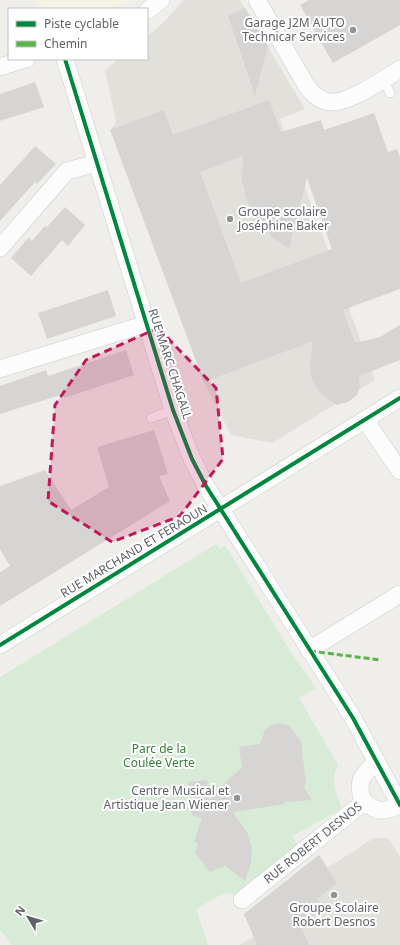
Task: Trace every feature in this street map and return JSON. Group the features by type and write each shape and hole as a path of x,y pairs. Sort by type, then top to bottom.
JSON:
{"street":[{"path":"148,10 161,0"},
{"path":"257,0 306,85 313,94 325,101 337,102 387,86 400,70"},
{"path":"0,67 23,60"},
{"name":"RUE MARC CHAGALL","path":"65,60 173,410 192,459 206,486 353,718 400,805"},
{"path":"0,248 67,171 97,163"},
{"path":"0,369 146,324"},
{"name":"RUE MARCHAND ET FERAOUN","path":"0,645 221,510 400,398"},
{"path":"365,420 400,471"},
{"path":"309,650 400,594"},
{"name":"RUE ROBERT DESNOS","path":"242,900 364,802 359,792 361,781 366,770 377,762"},
{"path":"364,802 372,809 387,811 400,805"}],"lane":[{"path":"151,418 173,410"}],"highlighted area":[{"path":"158,328 216,388 223,459 180,516 112,542 48,501 55,405 86,360"}],"shaded area":[{"path":"37,0 133,0 115,8 41,8"},
{"name":"Groupe scolaire Joséphine Baker","path":"184,0 240,0 305,109 280,119 375,380 272,443 231,435 204,382 111,130 116,121 105,70 118,60 148,60 148,35 163,23"},
{"name":"Groupe Scolaire Robert Desnos","path":"374,838 388,838 400,857 400,945 239,945 254,937 244,914 319,855 327,868"}],"green space":[{"name":"Parc de la Coulée Verte","path":"216,544 220,549 225,545 291,652 316,688 299,698 338,765 334,776 334,782 342,808 293,836 299,849 238,895 224,893 196,909 208,945 12,945 0,930 0,677"}],"building":[{"name":"Garage J2M AUTO Technicar Services","path":"309,0 400,0 400,25 333,63 300,5"},
{"path":"245,8 268,46 255,96 228,16"},
{"path":"35,82 44,107 0,121 0,94"},
{"path":"269,100 281,132 321,120 324,130 374,113 388,152 397,149 400,157 400,289 343,310 355,343 380,337 400,325 400,360 359,376 360,386 357,395 348,402 337,405 321,394 312,380 310,366 313,341 204,382 110,130 164,110 173,135","holes":["243,156 242,181 247,200 255,214 271,236 289,249 307,178 332,249 241,283 200,172"]},
{"path":"35,146 56,164 37,184 35,182 0,221 0,185"},
{"path":"65,207 85,225 68,246 62,240 31,276 11,258 29,237 32,241"},
{"path":"108,290 116,316 47,339 38,313"},
{"path":"126,350 134,375 64,398 63,394 0,414 0,386 46,370 48,376"},
{"path":"154,430 168,474 159,476 170,501 0,606 0,572 10,566 0,549 0,486 45,470 71,510 109,487 97,447"},
{"name":"Centre Musical et Artistique Jean Wiener","path":"279,723 290,726 301,742 306,783 304,787 312,800 285,802 285,804 233,812 247,832 252,847 251,863 245,881 225,866 210,872 195,853 198,845 194,841 202,819 192,815 188,782 207,780 209,801 233,775 242,768 239,747 260,744 265,730 271,725"},
{"path":"319,855 337,883 317,899 323,907 300,925 309,945 257,945 244,914"}],"marked path":[{"path":"310,651 381,660"}],"cycle path":[{"path":"65,60 173,410 192,459 206,486 353,718 400,805"},
{"path":"0,645 400,398"}],"place":[{"name":"Garage J2M AUTO Technicar Services","path":"353,30"},
{"name":"Groupe scolaire Joséphine Baker","path":"230,219"},
{"name":"Centre Musical et Artistique Jean Wiener","path":"237,798"},
{"name":"Groupe Scolaire Robert Desnos","path":"334,895"}]}
